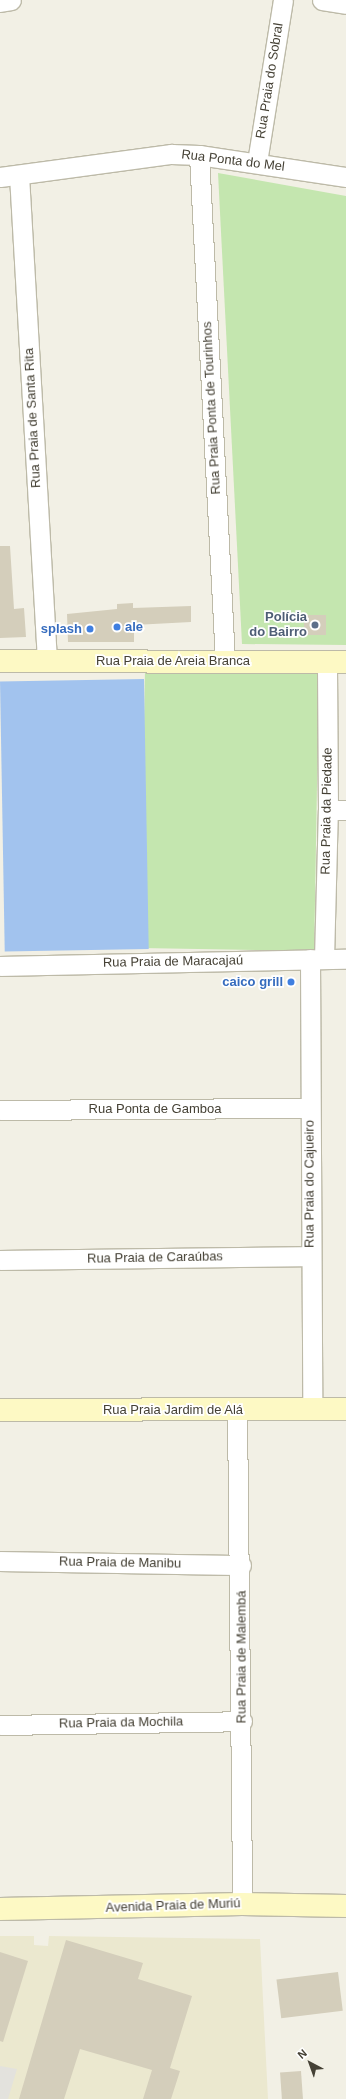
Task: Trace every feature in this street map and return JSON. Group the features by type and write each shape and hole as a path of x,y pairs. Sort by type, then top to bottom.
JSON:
{"street":[{"path":"0,2 11,0"},
{"name":"Rua Praia do Sobral","path":"258,162 283,0"},
{"path":"322,0 346,4"},
{"name":"Rua Ponta do Mel","path":"0,177 137,156 199,155 258,162 346,177"},
{"name":"Rua Praia Ponta de Tourinhos","path":"199,155 225,661"},
{"name":"Rua Praia de Santa Rita","path":"19,175 47,661"},
{"name":"Rua Praia de Areia Branca","path":"0,661 337,662"},
{"name":"Rua Praia da Piedade","path":"317,959 337,810 337,662"},
{"name":"Rua Praia do Cajueiro","path":"312,1409 310,1108 317,959"},
{"name":"Rua Praia de Maracajaú","path":"0,966 346,959"},
{"name":"Rua Ponta de Gamboa","path":"0,1110 310,1108"},
{"name":"Rua Praia de Caraúbas","path":"0,1260 310,1256"},
{"name":"Rua Praia Jardim de Alá","path":"0,1410 346,1409"},
{"name":"Rua Praia de Malembá","path":"237,1410 241,1565 242,1904"},
{"name":"Rua Praia de Manibu","path":"0,1561 241,1565"},
{"name":"Rua Praia da Mochila","path":"0,1725 242,1721"},
{"name":"Avenida Praia de Muriú","path":"0,1909 242,1904 346,1906"}],"shaded area":[{"path":"0,1936 34,1936 34,1945 48,1946 49,1936 260,1939 268,2099 0,2099"},
{"path":"0,2066 17,2069 8,2099 0,2099"}],"green space":[{"path":"218,173 346,196 346,645 242,644"},
{"path":"145,668 319,671 314,951 140,948"}],"water":[{"path":"144,679 149,949 5,951 0,682"}],"building":[{"path":"0,546 10,546 14,609 24,608 26,637 0,638"},
{"path":"133,603 133,608 191,606 191,622 134,625 134,642 68,642 67,614 117,609 117,604"},
{"name":"Polícia do Bairro","path":"304,615 326,615 326,635 304,635"},
{"path":"66,1940 143,1963 138,1979 192,1996 170,2068 180,2071 171,2099 143,2099 152,2070 80,2049 64,2099 19,2099"},
{"path":"0,1952 28,1961 3,2042 0,2041"},
{"path":"338,1972 343,2011 281,2018 276,1980"},
{"path":"301,2071 303,2099 282,2099 280,2072"}],"place":[{"name":"Polícia do Bairro","path":"315,625"},
{"name":"ale","path":"117,627"},
{"name":"splash","path":"90,629"},
{"name":"caico grill","path":"291,982"}]}
